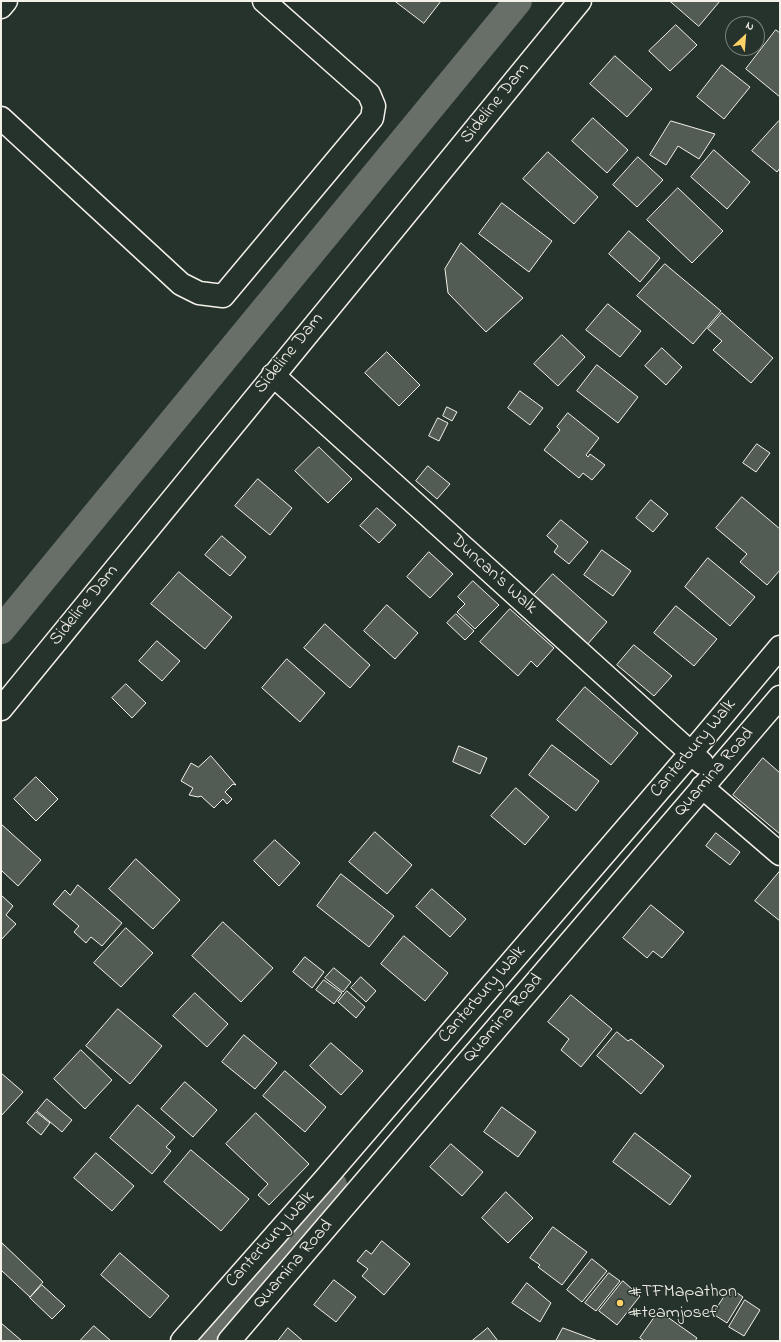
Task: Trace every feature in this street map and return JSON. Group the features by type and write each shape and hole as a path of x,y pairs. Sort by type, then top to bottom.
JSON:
{"street":[{"path":"1,7 6,1"},
{"path":"1,118 181,284 199,293 222,296 372,118 374,106 369,94 264,1"},
{"name":"Sideline Dam","path":"1,709 580,1"},
{"name":"Duncan's Walk","path":"273,376 701,768 780,854"},
{"name":"Canterbury Walk","path":"182,1341 325,1179 701,768 780,647"},
{"name":"Quamina Road","path":"229,1341 701,768 780,697"}],"building":[{"path":"395,1 441,1 424,23"},
{"path":"670,1 720,1 699,26"},
{"path":"676,25 697,45 670,71 649,51"},
{"path":"776,30 780,33 780,97 746,69 756,56 765,56 765,44"},
{"path":"615,56 652,89 627,117 590,84"},
{"path":"722,65 750,87 724,119 697,97"},
{"path":"593,118 628,150 607,173 572,141"},
{"path":"671,121 715,134 699,159 678,146 666,165 650,155"},
{"path":"779,121 780,168 777,172 752,151"},
{"path":"714,150 750,182 727,209 691,177"},
{"path":"548,152 598,197 574,224 523,179"},
{"path":"638,157 663,180 637,207 613,185"},
{"path":"678,188 723,231 692,263 647,220"},
{"path":"502,203 552,241 529,272 479,234"},
{"path":"629,231 660,258 640,282 609,254"},
{"path":"461,243 523,298 486,332 448,293 445,269"},
{"path":"665,264 721,311 693,344 637,296"},
{"path":"608,304 641,331 620,357 586,330"},
{"path":"722,313 773,358 751,383 713,350 722,341 708,329"},
{"path":"562,335 585,357 558,386 534,364"},
{"path":"662,348 682,367 666,385 645,366"},
{"path":"387,352 420,385 399,406 365,373"},
{"path":"597,365 638,397 618,423 577,391"},
{"path":"520,391 543,408 530,425 508,408"},
{"path":"447,407 457,412 452,421 443,416"},
{"path":"568,413 599,438 586,455 588,457 590,454 605,465 592,480 583,473 579,478 544,450 560,430 557,427"},
{"path":"438,418 448,423 439,441 429,436"},
{"path":"757,444 770,453 756,472 743,463"},
{"path":"319,447 352,479 328,503 295,471"},
{"path":"428,466 450,484 437,499 416,481"},
{"path":"258,479 292,508 270,535 235,506"},
{"path":"742,497 780,529 780,570 767,585 740,562 747,554 716,528"},
{"path":"651,500 668,514 653,532 636,518"},
{"path":"377,508 396,525 379,543 360,526"},
{"path":"561,520 588,542 569,564 554,552 558,546 547,536"},
{"path":"222,536 246,557 230,576 205,555"},
{"path":"602,550 631,571 613,596 584,575"},
{"path":"429,552 453,574 430,598 407,577"},
{"path":"708,558 755,597 730,626 685,587"},
{"path":"179,572 232,617 205,649 151,604"},
{"path":"553,574 607,622 586,646 531,598"},
{"path":"473,581 499,605 475,629 457,612 465,604 458,597"},
{"path":"387,605 418,633 395,659 364,631"},
{"path":"676,606 717,639 694,666 654,633"},
{"path":"510,609 554,648 537,667 531,661 518,676 480,642"},
{"path":"456,614 474,631 465,640 447,623"},
{"path":"325,624 370,665 350,688 304,648"},
{"path":"157,641 180,661 162,681 139,661"},
{"path":"634,645 672,676 654,696 617,665"},
{"path":"287,659 325,693 300,722 262,688"},
{"path":"126,684 146,703 132,718 112,698"},
{"path":"585,687 638,733 611,765 557,720"},
{"path":"552,745 599,781 576,811 529,775"},
{"path":"459,746 487,758 480,774 453,762"},
{"path":"211,756 236,785 233,784 225,792 232,799 227,804 223,799 214,808 201,796 198,797 189,795 193,788 181,781 191,763 198,767"},
{"path":"763,758 780,773 780,834 733,795"},
{"path":"36,777 58,799 36,821 14,799"},
{"path":"516,788 549,817 525,845 491,816"},
{"path":"1,824 41,860 18,886 1,870"},
{"path":"375,832 412,865 387,894 349,862"},
{"path":"716,833 740,852 730,865 706,846"},
{"path":"275,840 300,863 279,886 254,861"},
{"path":"136,859 180,900 153,929 109,889"},
{"path":"780,871 780,921 755,901"},
{"path":"341,874 394,916 369,947 317,906"},
{"path":"78,885 122,923 102,946 91,937 86,943 74,932 79,926 53,904 65,890 70,895"},
{"path":"432,889 466,919 450,937 416,907"},
{"path":"1,895 13,906 6,915 16,924 1,940"},
{"path":"651,905 684,932 662,958 653,951 647,958 623,938"},
{"path":"223,922 273,968 241,1002 192,956"},
{"path":"126,928 153,953 121,987 94,963"},
{"path":"404,936 448,973 425,1001 381,964"},
{"path":"305,957 324,972 312,988 293,972"},
{"path":"334,968 351,982 343,992 325,978"},
{"path":"361,977 376,991 366,1002 351,988"},
{"path":"324,980 342,993 334,1004 316,990"},
{"path":"347,991 365,1007 356,1018 338,1002"},
{"path":"195,993 228,1024 207,1047 173,1016"},
{"path":"571,995 612,1029 581,1067 561,1050 569,1039 548,1022"},
{"path":"118,1009 162,1046 130,1084 86,1046"},
{"path":"617,1032 628,1041 631,1039 664,1066 641,1094 597,1056"},
{"path":"244,1035 277,1063 255,1089 222,1062"},
{"path":"331,1043 363,1071 341,1095 310,1066"},
{"path":"81,1050 112,1080 85,1109 54,1079"},
{"path":"285,1071 326,1107 305,1132 263,1096"},
{"path":"1,1073 23,1092 1,1116"},
{"path":"185,1082 217,1110 193,1137 161,1109"},
{"path":"47,1099 72,1120 62,1132 37,1111"},
{"path":"138,1105 175,1137 166,1147 171,1151 152,1174 110,1138"},
{"path":"502,1107 536,1132 518,1157 484,1132"},
{"path":"36,1112 50,1123 41,1135 27,1123"},
{"path":"256,1113 309,1164 269,1205 258,1195 268,1184 226,1144"},
{"path":"635,1133 691,1176 670,1205 613,1162"},
{"path":"451,1144 483,1172 462,1196 430,1167"},
{"path":"191,1150 249,1199 221,1231 164,1182"},
{"path":"96,1153 134,1186 112,1211 74,1178"},
{"path":"506,1192 533,1218 508,1243 482,1218"},
{"path":"553,1227 587,1252 562,1285 538,1267 540,1265 530,1258"},
{"path":"382,1241 410,1264 384,1295 362,1276 368,1269 357,1261 366,1250 371,1254"},
{"path":"2,1243 43,1282 30,1297 1,1270"},
{"path":"120,1253 169,1296 150,1318 101,1275"},
{"path":"592,1259 607,1271 582,1302 567,1290"},
{"path":"609,1273 620,1281 596,1311 585,1303"},
{"path":"334,1280 356,1297 336,1322 314,1305"},
{"name":"#TFMapathon #teamjosef","path":"623,1281 640,1296 617,1325 599,1311"},
{"path":"527,1283 551,1303 540,1322 512,1303"},
{"path":"42,1285 65,1306 52,1319 30,1298"},
{"path":"730,1288 743,1297 727,1323 713,1314"},
{"path":"745,1300 760,1310 744,1336 729,1327"},
{"path":"659,1311 697,1338 695,1341 644,1341 640,1338"},
{"path":"1,1323 22,1341 1,1341"},
{"path":"94,1326 111,1341 80,1341"},
{"path":"288,1328 303,1341 278,1341"},
{"path":"488,1328 498,1341 472,1341"},
{"path":"563,1328 598,1341 556,1341"}],"waterway":[{"path":"1,630 518,1"},
{"path":"200,1341 333,1185"}],"place":[{"name":"#TFMapathon #teamjosef","path":"620,1303"}]}
